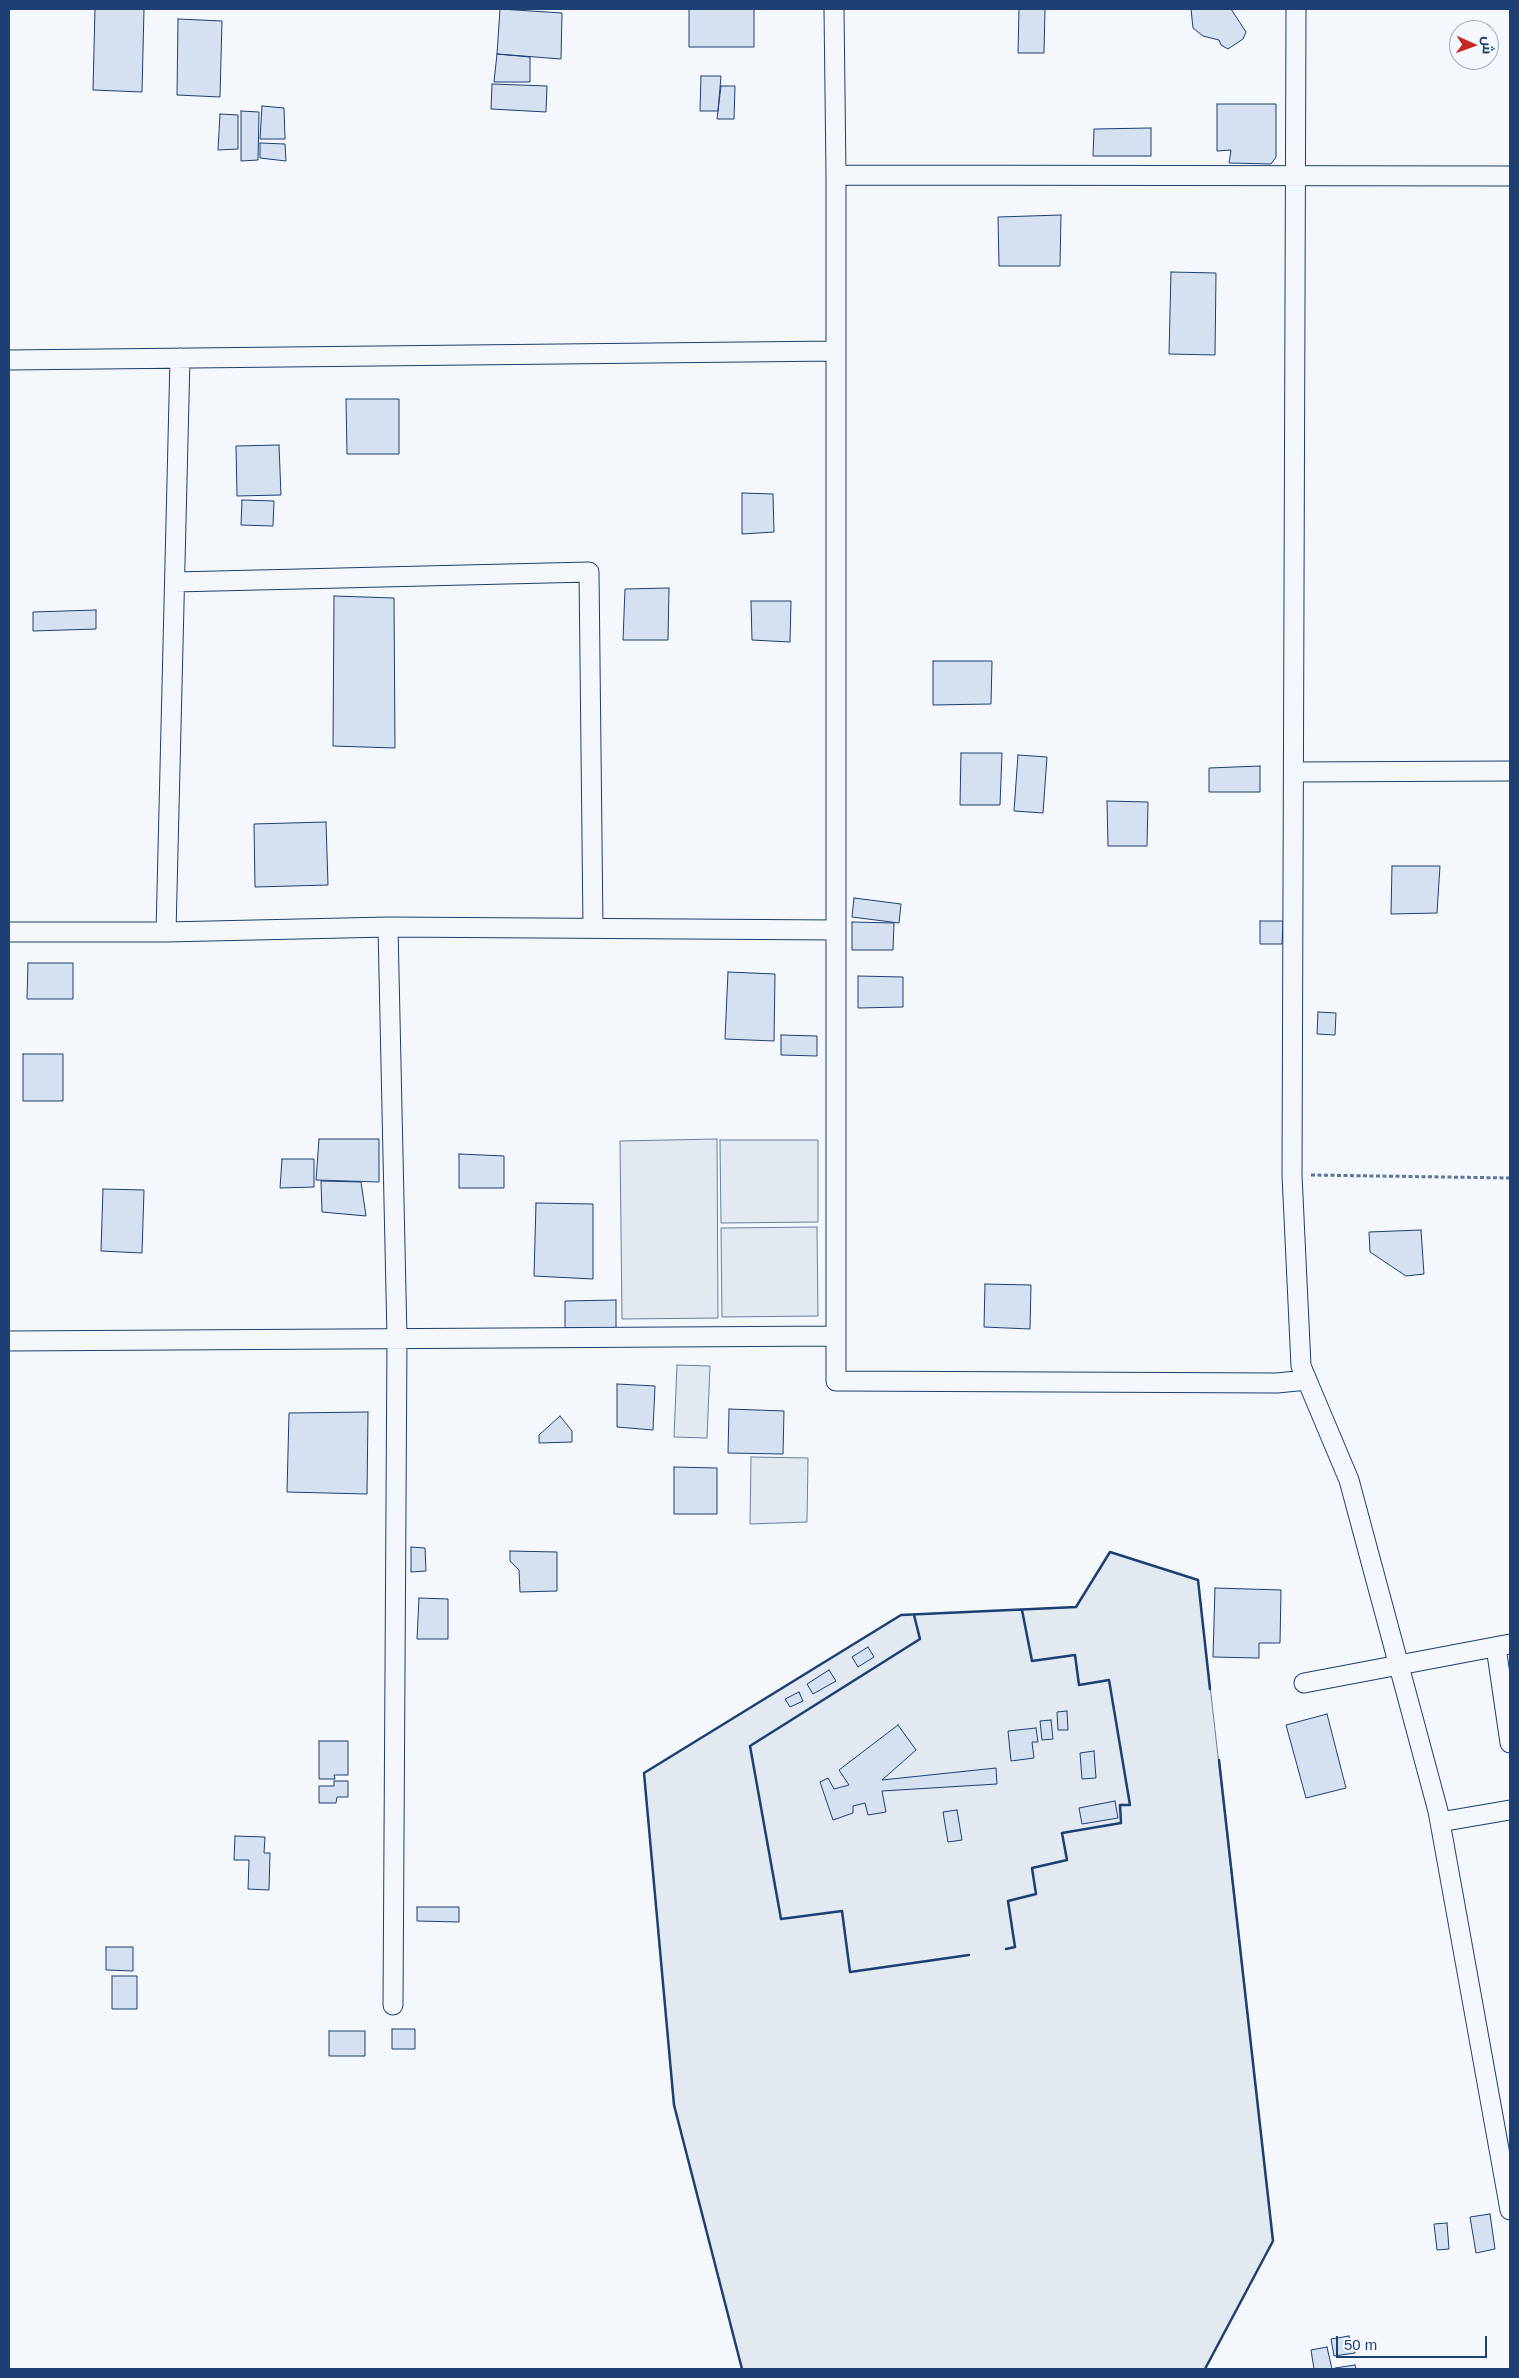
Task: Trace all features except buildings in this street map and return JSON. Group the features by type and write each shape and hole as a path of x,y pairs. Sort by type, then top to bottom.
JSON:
{"street":[{"path":"834,9 836,174 836,1381 1277,1383 1307,1380"},
{"path":"1296,9 1295,772 1292,1175 1301,1366 1348,1480 1400,1665 1440,1822 1510,2210"},
{"path":"836,174 1296,177 1510,176"},
{"path":"9,360 836,351"},
{"path":"166,932 180,358"},
{"path":"175,582 590,572 593,928"},
{"path":"1295,772 1510,771"},
{"path":"9,932 166,932 388,927 836,930"},
{"path":"388,927 397,1338 393,2005"},
{"path":"9,1341 836,1336"},
{"path":"1304,1683 1503,1646 1510,1743"},
{"path":"1440,1822 1510,1810"}],"path":[{"path":"1292,1175 1510,1178"}],"shaded area":[{"path":"717,1139 718,1318 622,1319 620,1141"},
{"path":"720,1140 818,1140 818,1222 721,1223"},
{"path":"817,1227 818,1316 722,1317 721,1228"},
{"path":"677,1365 710,1366 707,1438 674,1437"},
{"path":"751,1457 808,1458 807,1522 750,1524"},
{"path":"1110,1552 1198,1580 1273,2241 1205,2369 742,2369 674,2105 644,1773 901,1615 1076,1607"}],"wall":[{"path":"742,2369 674,2105 644,1773 901,1615 1076,1607 1110,1552 1198,1580 1210,1689"},
{"path":"1006,1949 1015,1947 1008,1901 1036,1894 1032,1868 1067,1860 1062,1833 1121,1823 1120,1805 1130,1805 1109,1680 1079,1685 1075,1655 1032,1661 1022,1610"},
{"path":"914,1615 920,1639 750,1746 781,1919 842,1911 850,1972 969,1955"},
{"path":"1205,2369 1273,2241 1219,1760"}]}
